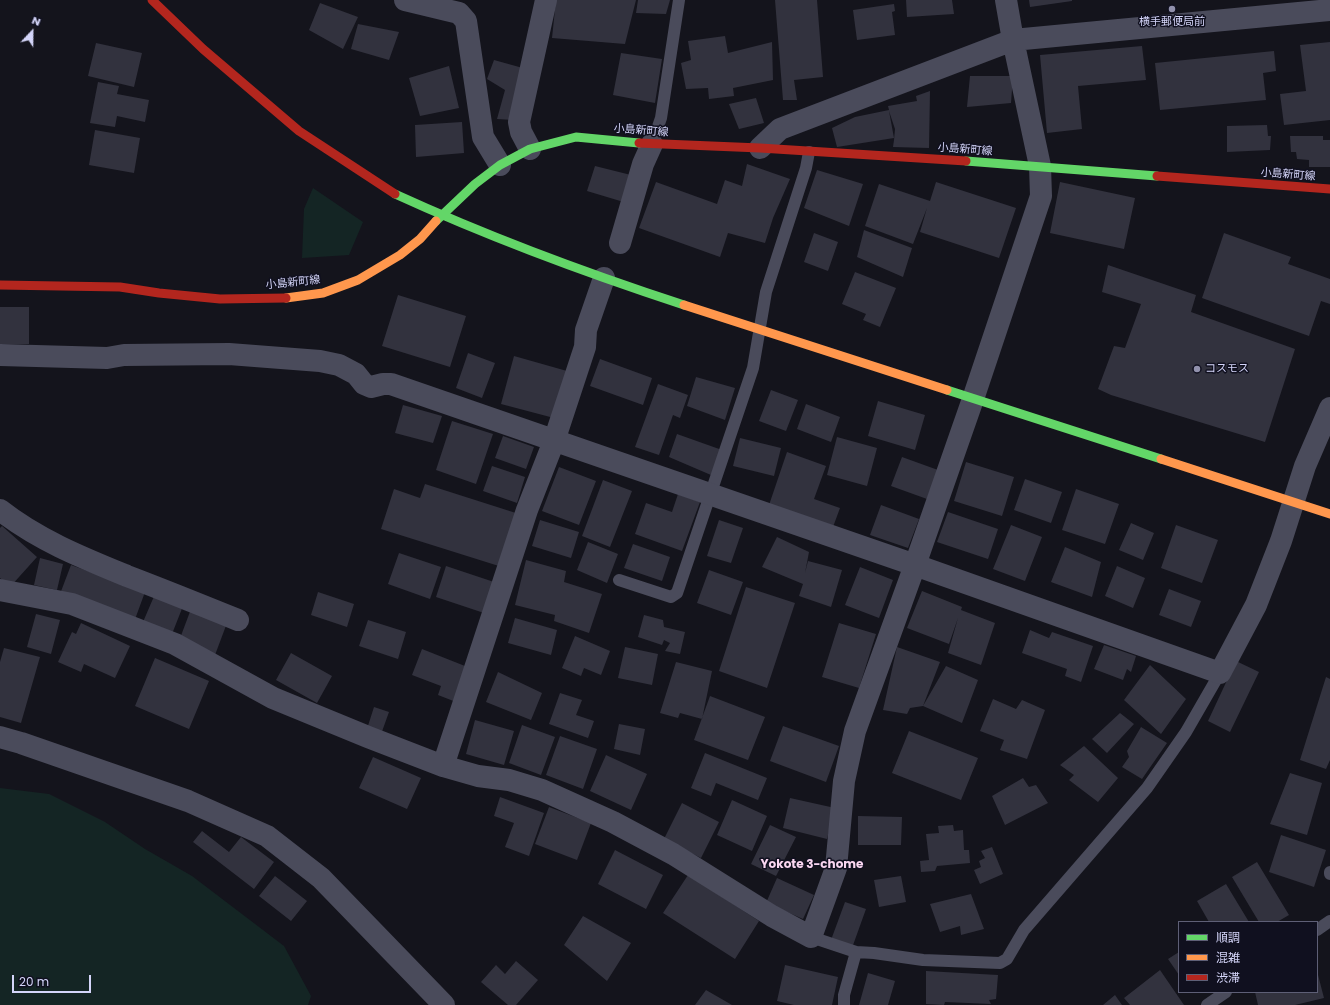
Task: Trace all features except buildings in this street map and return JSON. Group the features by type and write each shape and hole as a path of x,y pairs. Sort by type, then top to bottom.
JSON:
{"main road":[{"path":"152,0 203,49 299,131 396,194 441,215 604,278 1330,514"},
{"name":"小島新町線","path":"0,285 120,287 159,293 220,299 287,298 323,293 358,280 400,255 420,239 441,215 475,184 500,165 530,149 576,137 652,144 760,148 1040,166 1330,190"}],"street":[{"path":"410,0 459,14 466,21 484,137 500,165"},
{"path":"530,149 521,132 519,122 546,0"},
{"path":"0,590 72,604 168,642 273,698 368,737 443,766 478,776 509,780 542,790 612,822 673,854 772,916 811,937 836,868 844,781 855,731 973,399 1041,196 1040,166 1006,0"},
{"path":"760,148 780,129 1013,40 1330,10"},
{"path":"620,243 643,164 652,144"},
{"path":"443,766 525,518 554,441 585,347 586,330 604,278"},
{"path":"0,355 107,358 124,355 229,354 320,360 338,365 356,374 364,384 370,387 391,384 915,565 1220,673 1256,605 1281,541 1305,466 1330,408"},
{"path":"0,510 13,521 84,558 238,620"},
{"path":"0,737 21,742 188,801 267,836 321,878 444,1005"}],"lane":[{"path":"652,144 661,118 679,0"},
{"path":"619,580 671,597 677,593 753,368 766,292 806,168 809,152"},
{"path":"811,937 856,952 924,960 1000,963 1007,958 1024,930 1147,788 1186,732 1220,673"},
{"path":"1318,929 1330,921"},
{"path":"844,1005 844,995 856,952"},
{"path":"1207,1005 1225,993"}],"shaded area":[{"path":"313,188 363,222 349,255 302,258 304,209"},
{"path":"0,788 49,794 105,822 145,849 192,876 284,946 311,996 308,1005 0,1005"}],"traffic: fast":[{"path":"436,221 475,184 500,165 530,149 576,137 639,143"},
{"path":"966,161 1157,176"},
{"path":"395,194 430,210 538,254 684,305"},
{"path":"947,390 1161,459"}],"traffic: slow":[{"path":"286,298 323,293 358,280 400,255 420,239 436,221"},
{"path":"684,305 947,390"},
{"path":"1161,459 1330,514"}],"traffic: jam":[{"path":"152,0 203,49 299,131 395,194"},
{"path":"639,143 760,148 966,161"},
{"path":"1157,176 1330,189"},
{"path":"0,285 120,287 159,293 220,299 286,298"}],"place":[{"name":"横手郵便局前","path":"1172,9"},
{"name":"コスモス","path":"1197,369"}],"district":[{"name":"Yokote 3-chome","path":"812,865"}]}
